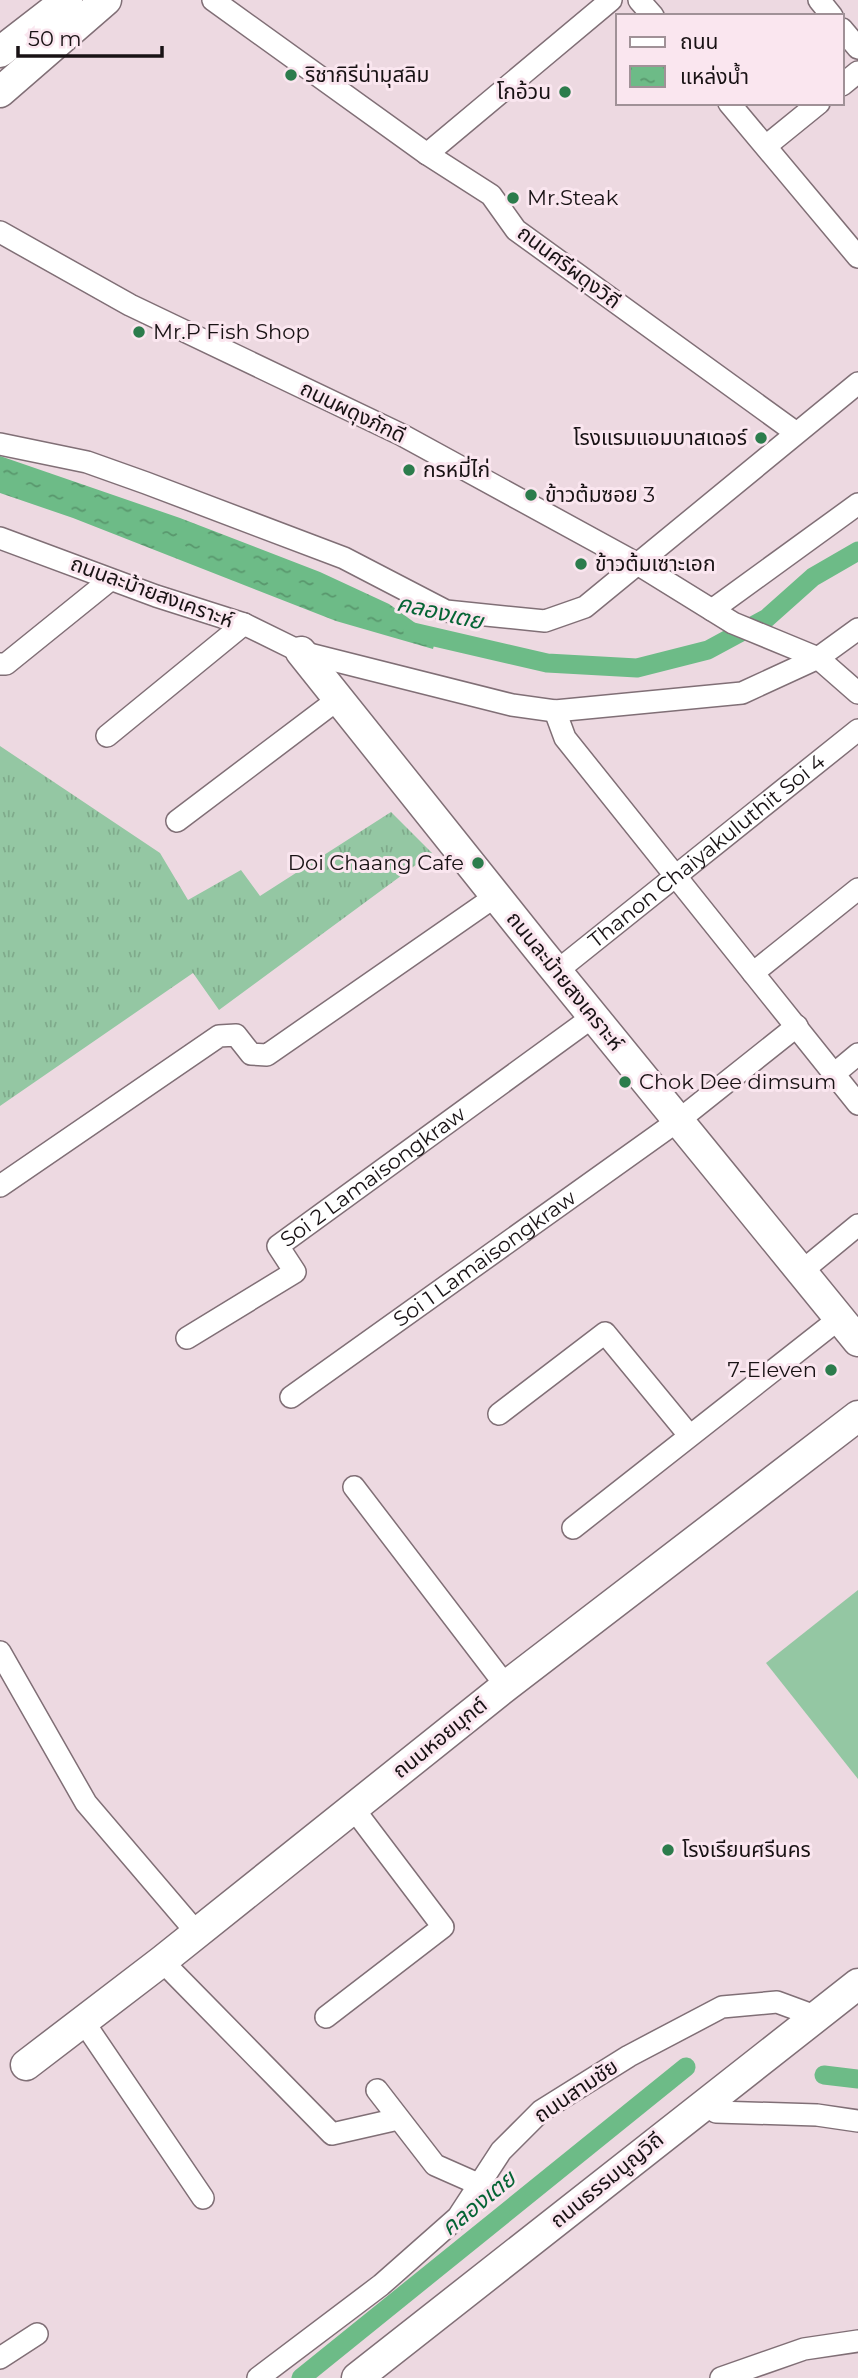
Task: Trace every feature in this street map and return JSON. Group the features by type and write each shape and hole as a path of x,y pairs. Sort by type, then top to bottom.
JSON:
{"street":[{"path":"0,52 67,0"},
{"path":"0,92 106,0"},
{"name":"ถนนศรีผดุงวิถี","path":"213,0 427,154 491,195 516,230 795,432"},
{"path":"427,154 611,0"},
{"path":"639,0 651,14"},
{"path":"819,0 830,14"},
{"path":"844,31 858,48"},
{"path":"844,83 858,72"},
{"path":"731,105 858,257"},
{"path":"766,146 817,105"},
{"name":"ถนนผดุงภักดี","path":"0,232 130,305 402,435 636,563 733,623 810,654 858,693"},
{"path":"0,444 87,463 146,483 344,558 446,611 545,621 584,607 858,383"},
{"path":"712,610 858,504"},
{"name":"ถนนละม้ายสงเคราะห์","path":"0,538 110,580 244,624 301,652 512,705 555,711 742,693 810,654"},
{"path":"0,664 6,664 110,580"},
{"path":"107,736 244,624"},
{"path":"810,654 858,629"},
{"name":"ถนนละม้ายสงเคราะห์","path":"301,652 337,700 858,1341"},
{"path":"177,821 337,700"},
{"path":"555,711 565,738 858,1104"},
{"name":"Thanon Chaiyakuluthit Soi 4","path":"557,971 858,730"},
{"path":"753,973 858,889"},
{"path":"0,1186 219,1036 236,1035 251,1054 261,1057 267,1055 496,896"},
{"name":"Soi 2 Lamaisongkraw","path":"187,1338 295,1272 278,1246 594,1016"},
{"name":"Soi 1 Lamaisongkraw","path":"291,1397 679,1120 797,1027"},
{"path":"834,1074 858,1054"},
{"path":"802,1271 858,1225"},
{"path":"573,1528 840,1318"},
{"path":"499,1414 605,1333 689,1435"},
{"name":"ถนนหอยมุกต์","path":"26,2065 162,1961 506,1686 858,1416"},
{"path":"354,1487 506,1686"},
{"path":"0,1651 86,1803 197,1933"},
{"path":"326,2017 443,1927 353,1808"},
{"path":"162,1961 332,2134 398,2119"},
{"name":"ถนนธรรมนูญวิถี","path":"380,2378 711,2106 815,2016 858,1984"},
{"name":"ถนนสามชัย","path":"258,2378 381,2285 458,2217 501,2151 541,2110 629,2056 722,2007 777,2002 815,2016"},
{"name":"ถนนธรรมนูญวิถี","path":"357,2378 711,2106 858,2002"},
{"path":"83,2021 202,2197"},
{"path":"377,2090 435,2165 478,2184"},
{"path":"711,2106 858,2121"},
{"path":"0,2358 37,2334"},
{"path":"721,2378 804,2349 858,2341"}],"green space":[{"path":"0,746 160,853 188,900 241,870 260,896 391,812 432,853 219,1010 193,973 0,1106"},
{"path":"858,1590 858,1779 766,1663"}],"water":[{"path":"0,456 180,518 320,572 389,604 418,625 438,631 433,649 336,621 73,518 0,493"}],"waterway":[{"name":"คลองเตย","path":"413,632 547,663 637,668 708,650 767,618 813,577 858,551"},
{"name":"คลองเตย","path":"301,2378 686,2067"},
{"name":"คลองเตย","path":"824,2075 858,2079"}],"place":[{"name":"ริชากิรีน่ามุสลิม","path":"291,75"},
{"name":"โกอ้วน","path":"565,92"},
{"name":"Mr.Steak","path":"513,198"},
{"name":"Mr.P Fish Shop","path":"139,332"},
{"name":"โรงแรมแอมบาสเดอร์","path":"761,438"},
{"name":"กรหมี่ไก่","path":"409,470"},
{"name":"ข้าวต้มซอย 3","path":"531,495"},
{"name":"ข้าวต้มเซาะเอก","path":"581,564"},
{"name":"Doi Chaang Cafe","path":"478,863"},
{"name":"Chok Dee dimsum","path":"625,1082"},
{"name":"7-Eleven","path":"831,1370"},
{"name":"โรงเรียนศรีนคร","path":"668,1850"}]}
